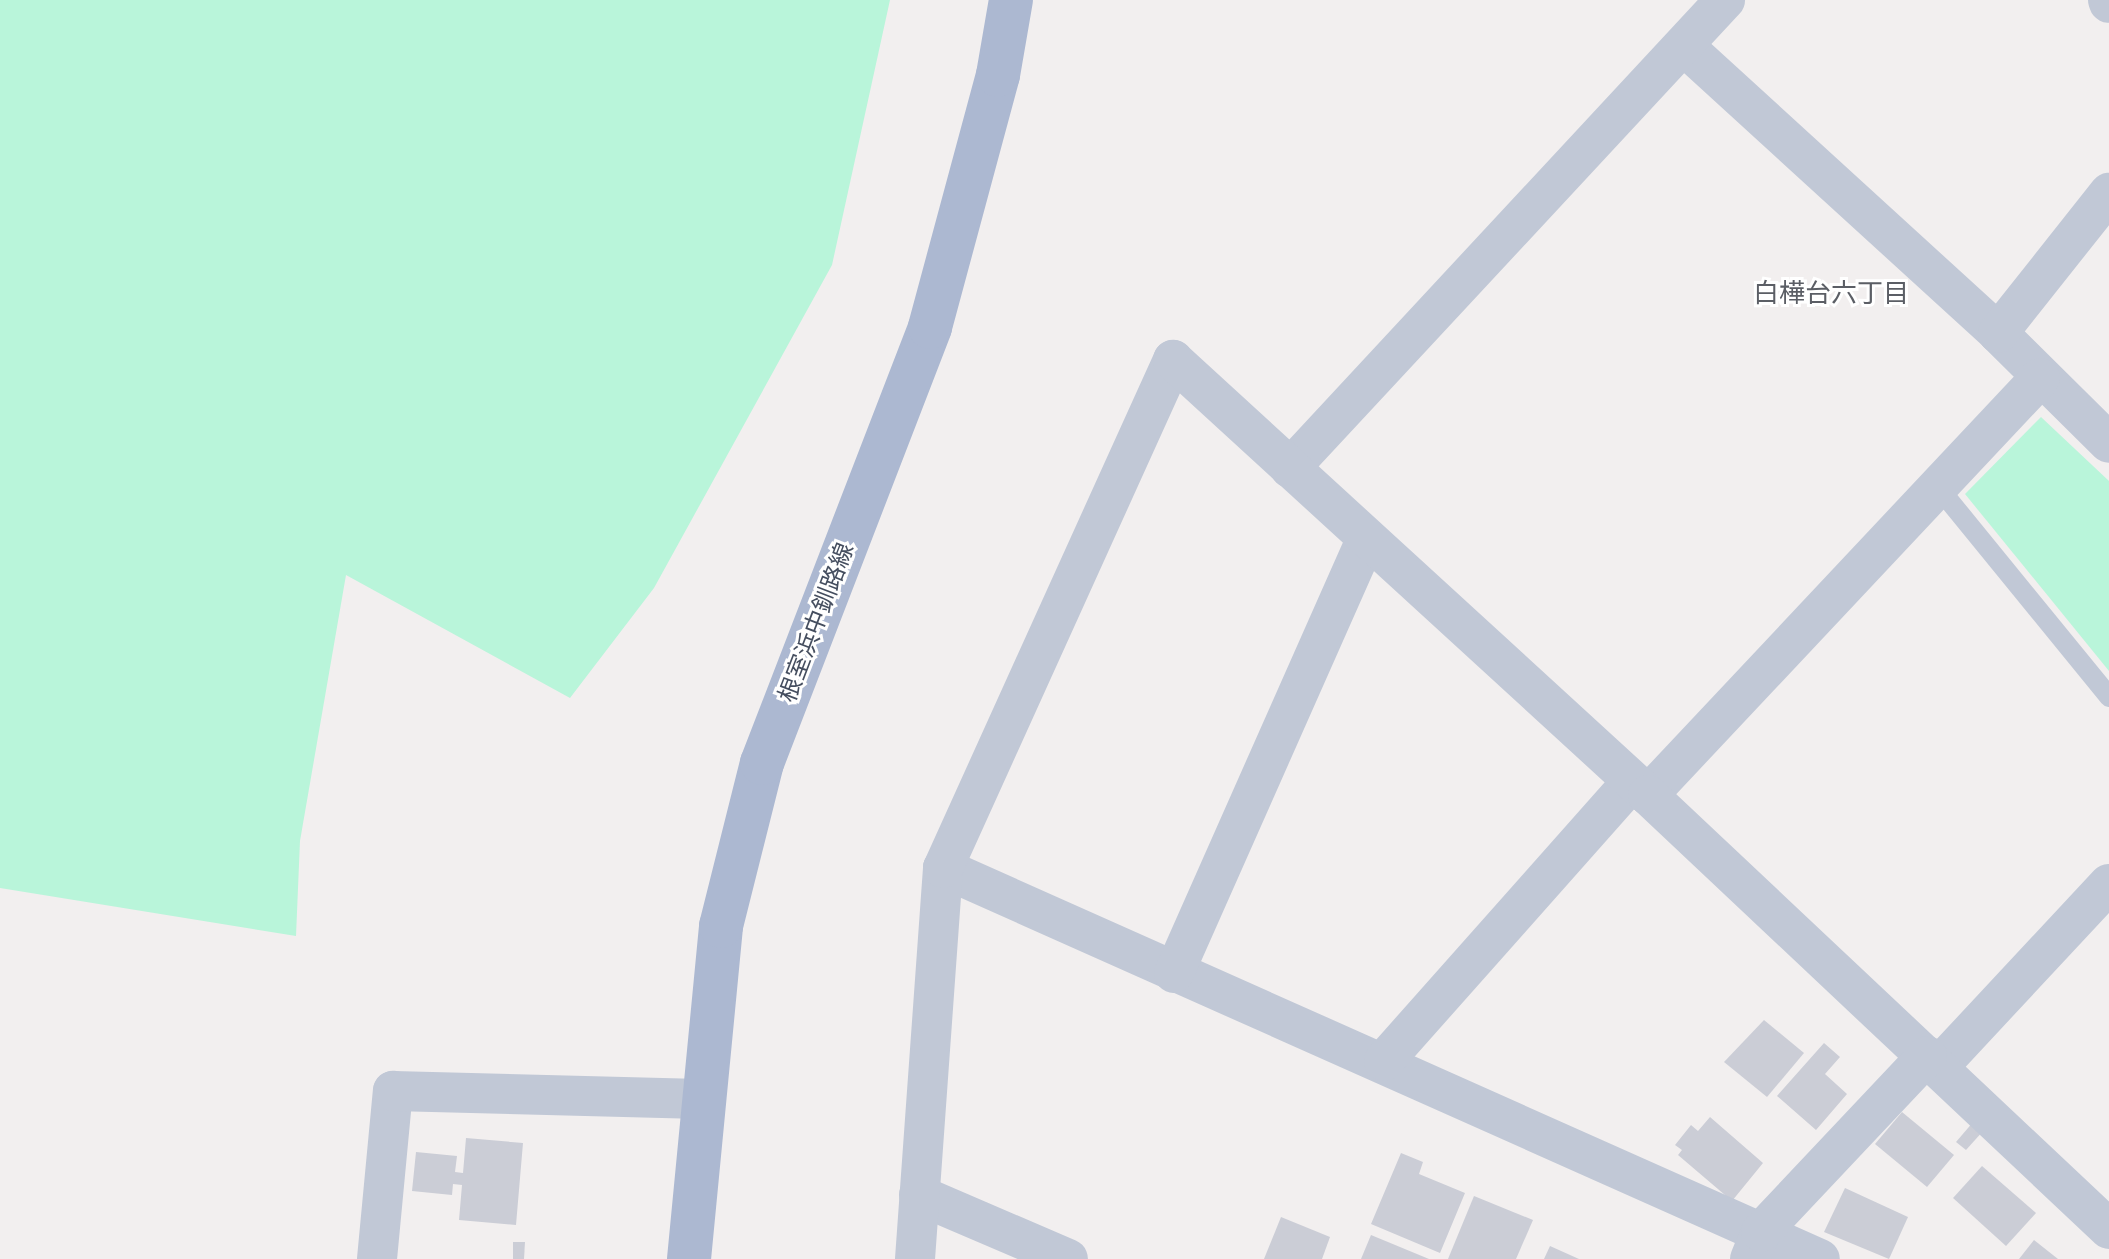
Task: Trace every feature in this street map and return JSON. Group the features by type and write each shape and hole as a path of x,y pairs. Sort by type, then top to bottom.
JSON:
{"main road":[{"name":"根室浜中釧路線","path":"689,1259 701,1099 721,926 762,763 930,327 998,75 1011,0"}],"street":[{"path":"1290,468 1725,0"},
{"path":"1684,46 1998,333 2109,443"},
{"path":"1998,333 2109,193"},
{"path":"915,1259 943,868 1173,360 1640,788 2109,1229"},
{"path":"1384,1061 1640,788 1938,487 2040,378"},
{"path":"1174,973 1366,540"},
{"path":"943,868 1174,973 1384,1061 1756,1246 1820,1259"},
{"path":"1756,1246 1933,1061 2109,884"},
{"path":"377,1259 393,1091 701,1099"},
{"path":"919,1195 1068,1259"}],"lane":[{"path":"1938,487 2109,697"}],"green space":[{"path":"0,0 890,0 832,265 654,588 570,698 346,575 300,841 296,936 0,888"},
{"path":"2041,417 2109,481 2109,671 1965,494"}],"building":[{"path":"1764,1020 1804,1053 1767,1097 1724,1062"},
{"path":"1824,1043 1840,1057 1825,1074 1847,1094 1816,1130 1777,1096"},
{"path":"1902,1112 1954,1155 1927,1187 1875,1144"},
{"path":"1710,1117 1763,1163 1732,1201 1678,1155 1682,1150 1675,1145 1691,1125 1698,1131"},
{"path":"1974,1121 1984,1130 1966,1150 1956,1142"},
{"path":"466,1138 523,1143 516,1225 459,1220 462,1185 453,1184 452,1195 412,1191 416,1152 457,1156 455,1172 463,1173"},
{"path":"1401,1153 1423,1162 1419,1174 1465,1193 1440,1253 1371,1224"},
{"path":"1982,1166 2036,1213 2006,1246 1953,1198"},
{"path":"1845,1188 1908,1217 1889,1259 1824,1232"},
{"path":"1474,1196 1533,1220 1516,1259 1448,1259"},
{"path":"1281,1217 1330,1237 1322,1259 1264,1259"},
{"path":"1371,1235 1429,1259 1361,1259"},
{"path":"2034,1240 2058,1259 2019,1259"},
{"path":"513,1242 525,1242 524,1259 513,1259"},
{"path":"1550,1246 1579,1259 1544,1259"}],"district":[{"name":"白樺台六丁目","path":"1831,292"}]}
